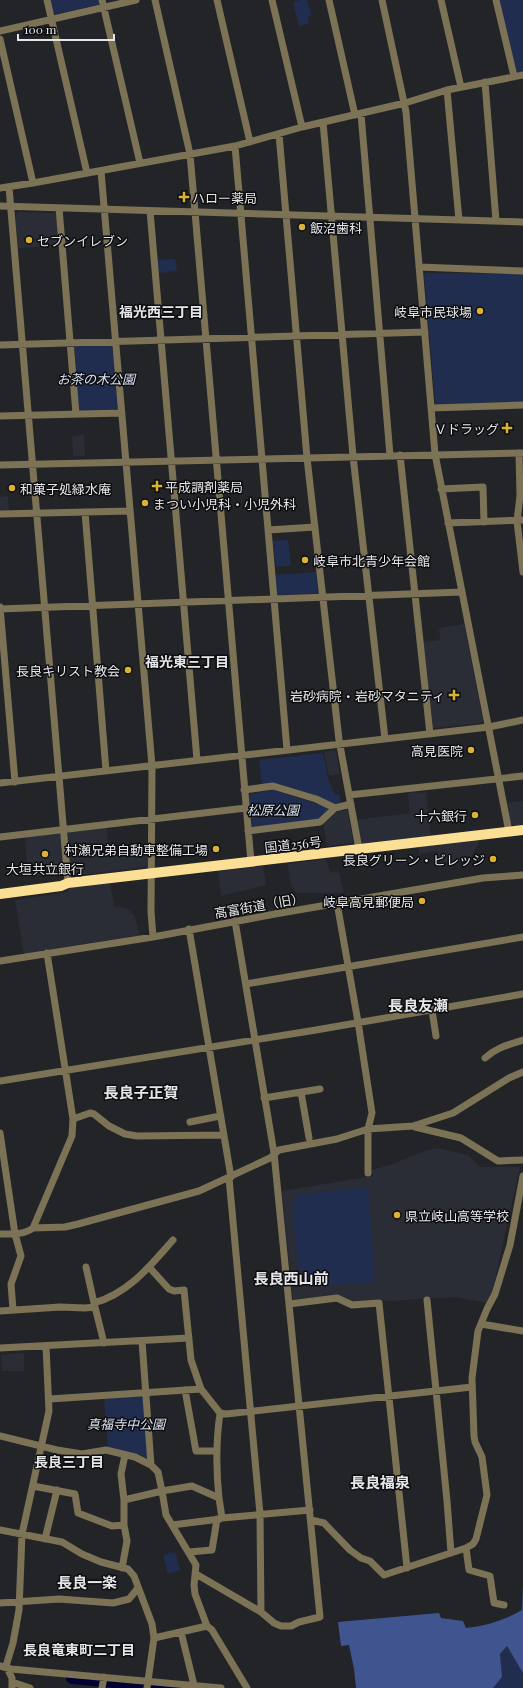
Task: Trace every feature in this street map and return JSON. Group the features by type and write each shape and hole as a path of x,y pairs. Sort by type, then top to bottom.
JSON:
{"highway":[{"name":"国道256号","path":"0,888 60,882 67,883 523,830"},
{"name":"国道256号","path":"0,894 61,886 67,883"}],"street":[{"path":"47,0 87,173"},
{"path":"0,31 51,19 103,4 136,0"},
{"path":"155,0 190,154 251,862"},
{"path":"217,0 250,142"},
{"path":"272,0 302,128"},
{"path":"329,0 358,114 370,217 390,456"},
{"path":"382,0 405,103 435,454 509,832"},
{"path":"441,0 461,87"},
{"path":"496,0 514,76"},
{"path":"103,4 140,163"},
{"path":"0,39 33,183"},
{"path":"0,188 235,146 324,122 405,103 448,90 523,75"},
{"path":"485,82 496,221"},
{"path":"448,90 459,220"},
{"path":"324,122 353,456 385,739"},
{"path":"280,134 286,215 315,527 339,744 359,850"},
{"path":"235,146 287,750"},
{"path":"101,170 152,766 151,912 153,937"},
{"path":"10,187 32,464 60,777 67,883"},
{"path":"0,206 523,222"},
{"path":"59,208 76,414"},
{"path":"150,210 197,760"},
{"path":"419,267 523,271"},
{"path":"0,345 425,332"},
{"path":"431,408 523,405"},
{"path":"0,416 122,413"},
{"path":"0,465 521,453 520,520 523,572"},
{"path":"400,455 430,734"},
{"path":"441,488 483,488 484,522"},
{"path":"0,514 130,511"},
{"path":"85,512 106,771"},
{"path":"448,523 520,520"},
{"path":"268,530 315,527"},
{"path":"14,782 0,608 184,603 462,592"},
{"path":"0,783 489,727 523,720"},
{"path":"349,795 523,776"},
{"path":"244,790 273,786 316,799 335,808"},
{"path":"248,831 320,822 335,808 351,804"},
{"path":"0,837 246,808"},
{"name":"高富街道（旧）","path":"0,961 153,937 189,929 482,878 523,875"},
{"path":"337,903 358,1022 372,1114 368,1129 368,1173"},
{"path":"196,1574 261,1612 274,1623 286,1626 320,1616 274,1154 235,921"},
{"path":"189,929 210,1048 230,1177 260,1514 261,1612"},
{"path":"246,984 523,937"},
{"path":"34,1228 72,1136 73,1120 47,953"},
{"path":"0,1081 210,1048 523,994"},
{"path":"432,1010 436,1036"},
{"path":"485,1058 500,1046 523,1040"},
{"path":"0,1234 16,1234 34,1228 65,1227 92,1221 199,1191 270,1158 280,1150 337,1139 368,1129 413,1126 453,1113 509,1078 523,1072"},
{"path":"264,1098 320,1089"},
{"path":"301,1092 309,1138"},
{"path":"73,1120 90,1113 94,1114 109,1126 125,1134 137,1136 224,1135"},
{"path":"190,1122 220,1116"},
{"path":"413,1126 461,1138 498,1161 523,1160"},
{"path":"0,1133 16,1234 21,1256 11,1284 13,1310"},
{"path":"311,1520 324,1523 350,1550 361,1558 370,1561 384,1575 466,1548 473,1544 479,1532 487,1495 482,1457 475,1442 472,1387 478,1331 487,1308 495,1294 510,1245 523,1176"},
{"path":"0,1311 94,1305 107,1300 132,1284 173,1240"},
{"path":"86,1267 104,1343"},
{"path":"149,1267 170,1289 174,1291 184,1290 191,1360 201,1389 220,1413 226,1414 472,1387"},
{"path":"289,1304 337,1298 352,1305 379,1303 407,1568"},
{"path":"427,1300 451,1553"},
{"path":"481,1324 523,1331"},
{"path":"0,1348 189,1338"},
{"path":"142,1341 151,1465"},
{"path":"30,1688 12,1685 3,1666 15,1632 19,1602 22,1534 49,1411 50,1399 46,1346"},
{"path":"50,1399 201,1389"},
{"path":"186,1390 196,1451 217,1451"},
{"path":"189,1552 212,1550 220,1519 217,1480 217,1451 220,1413"},
{"path":"0,1436 82,1454 106,1450 135,1456 151,1465 158,1472 166,1515 196,1564 194,1585 195,1594 207,1626 212,1630 247,1688"},
{"path":"122,1568 127,1541 124,1525 124,1500 121,1474 126,1455"},
{"path":"33,1486 75,1494 78,1513 112,1526 124,1525"},
{"path":"124,1500 192,1486 219,1498"},
{"path":"45,1539 57,1490"},
{"path":"172,1525 260,1514 310,1510"},
{"path":"0,1530 62,1542 82,1554 101,1562 128,1569 134,1576 152,1624 154,1638 148,1685"},
{"path":"466,1548 469,1570 490,1576 494,1603 504,1605"},
{"path":"0,1603 58,1599 113,1603 129,1599 138,1588"},
{"path":"154,1638 207,1626"},
{"path":"181,1632 194,1685"},
{"path":"3,1666 10,1669 104,1682 148,1685 194,1685 221,1688"}],"shaded area":[{"path":"18,212 56,213 59,246 18,248 15,216"},
{"path":"84,435 85,456 73,456 72,436"},
{"path":"8,496 9,511 0,512 0,497"},
{"name":"岩砂病院・岩砂マタニティ","path":"464,624 483,721 482,723 433,728 423,642 440,640 439,628"},
{"path":"334,750 336,752 340,774 329,776 324,752"},
{"path":"426,792 431,836 361,843 357,820 410,813 408,793"},
{"path":"523,801 523,826 516,827 510,822 507,803"},
{"path":"348,810 353,843 327,846 323,823 331,813"},
{"path":"107,827 109,850 148,844 147,865 145,867 73,876 71,874 68,834 70,831"},
{"name":"大垣共立銀行","path":"58,833 61,835 64,873 28,876 25,837"},
{"path":"481,838 470,859 440,863 438,851 419,854 419,847"},
{"path":"326,859 330,872 339,873 344,893 296,893 290,881 288,864"},
{"path":"263,866 266,885 221,896 218,871"},
{"path":"110,883 114,906 126,908 135,916 139,935 24,954 15,900 68,892 68,888"},
{"name":"県立岐山高等学校","path":"438,1148 468,1155 480,1167 520,1167 492,1293 487,1303 454,1297 353,1303 338,1296 293,1299 282,1191 373,1176 371,1170 387,1166 427,1150"},
{"path":"24,1353 24,1371 2,1371 1,1355"},
{"path":"523,1585 523,1673 507,1646 500,1654 502,1677 493,1688 356,1688 349,1645 341,1646 338,1622 439,1613 441,1618 463,1621 466,1628 481,1626 502,1620 522,1610"}],"green space":[{"path":"50,0 99,0 98,5 56,14 53,13"},
{"path":"307,0 312,15 308,16 309,24 299,26 293,2"},
{"path":"498,0 523,0 523,72 514,73"},
{"path":"175,259 177,271 159,273 157,260"},
{"name":"岐阜市民球場","path":"424,273 523,274 523,402 438,404 435,402"},
{"name":"お茶の木公園","path":"108,343 112,345 118,409 79,411 74,347 76,344"},
{"path":"288,540 291,565 276,567 273,541"},
{"path":"316,572 318,593 277,595 275,575"},
{"path":"323,753 329,782 335,794 339,794 341,803 334,805 262,786 259,760"},
{"name":"松原公園","path":"274,790 329,808 329,811 317,823 262,829 252,827 249,797 251,794"},
{"path":"368,1187 375,1282 322,1286 307,1284 306,1274 298,1268 292,1205 299,1194"},
{"name":"真福寺中公園","path":"141,1396 143,1398 148,1456 146,1458 142,1455 108,1448 104,1399"},
{"path":"175,1552 180,1570 168,1574 163,1555"},
{"path":"507,1646 523,1673 523,1688 493,1688 502,1677 500,1654"}],"waterway":[{"path":"72,1678 176,1688"}],"place":[{"name":"ハロー薬局","path":"184,197"},
{"name":"飯沼歯科","path":"302,227"},
{"name":"セブンイレブン","path":"29,240"},
{"name":"岐阜市民球場","path":"480,311"},
{"name":"Ｖドラッグ","path":"507,428"},
{"name":"平成調剤薬局","path":"157,486"},
{"name":"和菓子処緑水庵","path":"12,488"},
{"name":"まつい小児科・小児外科","path":"145,503"},
{"name":"岐阜市北青少年会館","path":"305,560"},
{"name":"長良キリスト教会","path":"128,670"},
{"name":"岩砂病院・岩砂マタニティ","path":"454,695"},
{"name":"高見医院","path":"471,750"},
{"name":"十六銀行","path":"475,815"},
{"name":"村瀬兄弟自動車整備工場","path":"216,849"},
{"name":"大垣共立銀行","path":"45,854"},
{"name":"長良グリーン・ビレッジ","path":"493,859"},
{"name":"岐阜高見郵便局","path":"422,901"},
{"name":"県立岐山高等学校","path":"397,1215"}],"district":[{"name":"福光西三丁目","path":"161,311"},
{"name":"福光東三丁目","path":"187,661"},
{"name":"長良友瀬","path":"418,1005"},
{"name":"長良子正賀","path":"141,1092"},
{"name":"長良西山前","path":"291,1278"},
{"name":"長良三丁目","path":"69,1461"},
{"name":"長良福泉","path":"380,1482"},
{"name":"長良一楽","path":"87,1582"},
{"name":"長良竜東町二丁目","path":"79,1649"}]}
